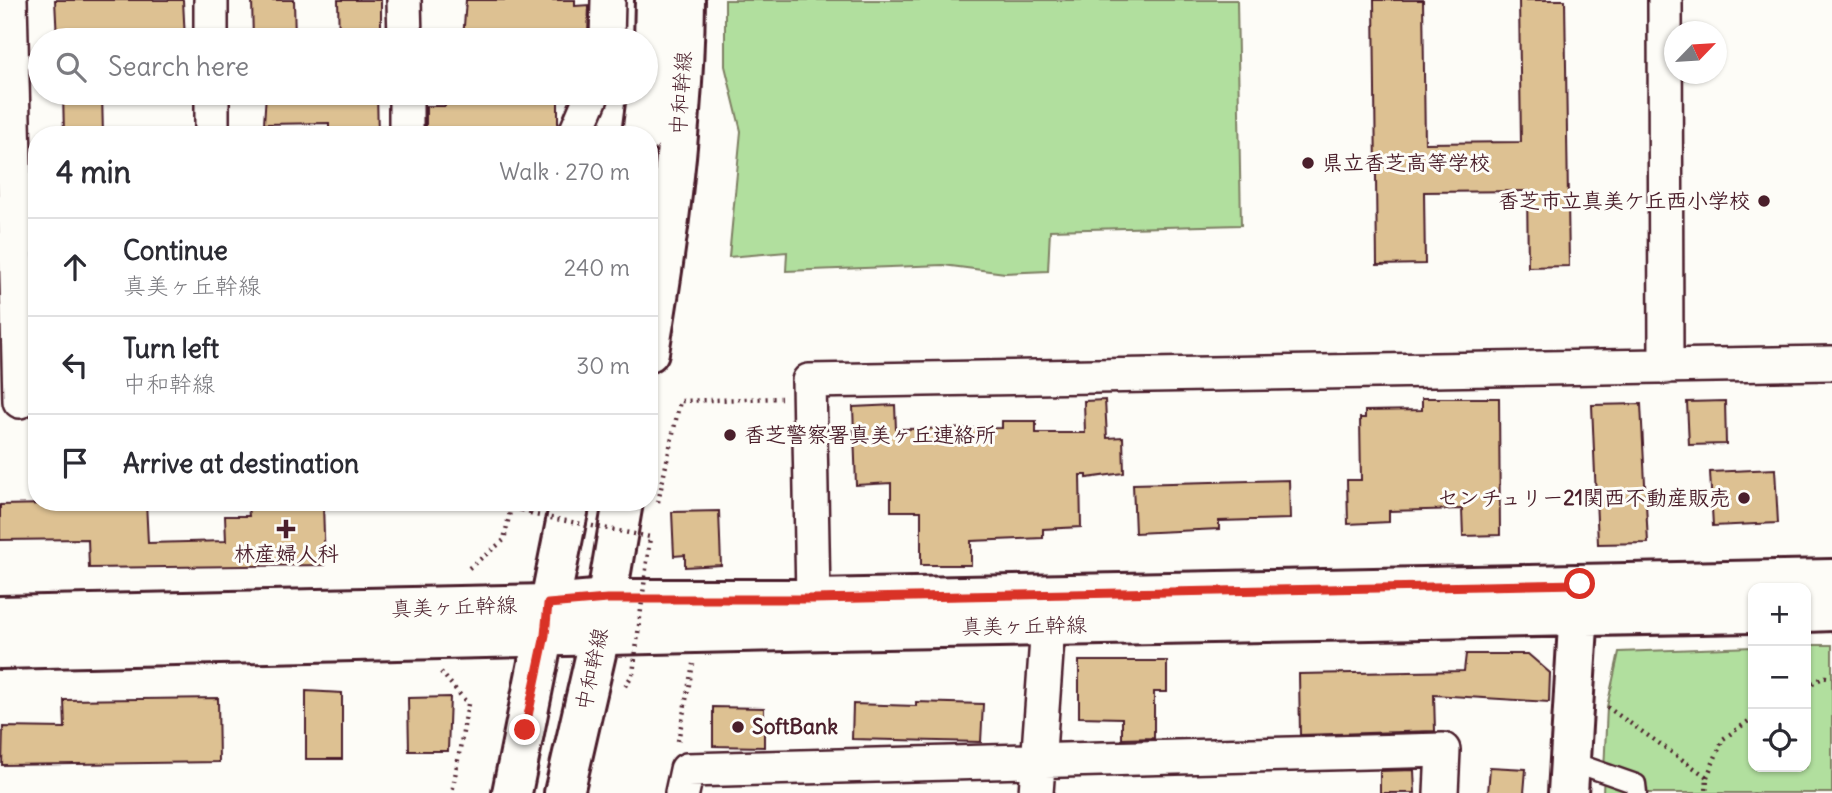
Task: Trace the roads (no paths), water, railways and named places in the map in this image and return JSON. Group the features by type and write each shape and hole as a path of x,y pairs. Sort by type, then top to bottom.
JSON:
{"street":[{"path":"10,0 19,401"},
{"path":"211,0 211,28"},
{"path":"404,0 405,28"},
{"path":"607,28 608,0"},
{"name":"中和幹線","path":"654,28 655,0"},
{"name":"中和幹線","path":"658,300 685,75 685,0"},
{"path":"1665,0 1666,367"},
{"path":"212,105 212,126"},
{"path":"406,105 406,126"},
{"path":"580,126 588,105"},
{"name":"中和幹線","path":"643,126 646,105"},
{"path":"813,599 809,381 1832,363"},
{"path":"512,793 568,511"},
{"name":"中和幹線","path":"564,793 600,636 622,511"},
{"name":"真美ヶ丘幹線","path":"0,616 546,620 600,636 1048,625 1339,623 1832,579"},
{"name":"真美ヶ丘幹線","path":"0,649 546,620 607,599 1579,600 1748,613"},
{"path":"1569,777 1579,600"},
{"path":"1811,612 1832,611"},
{"path":"1037,777 1048,625"},
{"path":"685,781 1037,777 1443,750 1441,793"}],"lane":[{"path":"1569,777 1636,784 1637,793"}],"place":[{"name":"県立香芝高等学校","path":"1308,163"},
{"name":"香芝市立真美ケ丘西小学校","path":"1764,201"},
{"name":"香芝警察署真美ヶ丘連絡所","path":"730,435"},
{"name":"センチュリー21関西不動産販売","path":"1744,498"},
{"name":"林産婦人科","path":"286,529"},
{"name":"SoftBank","path":"738,727"}]}
